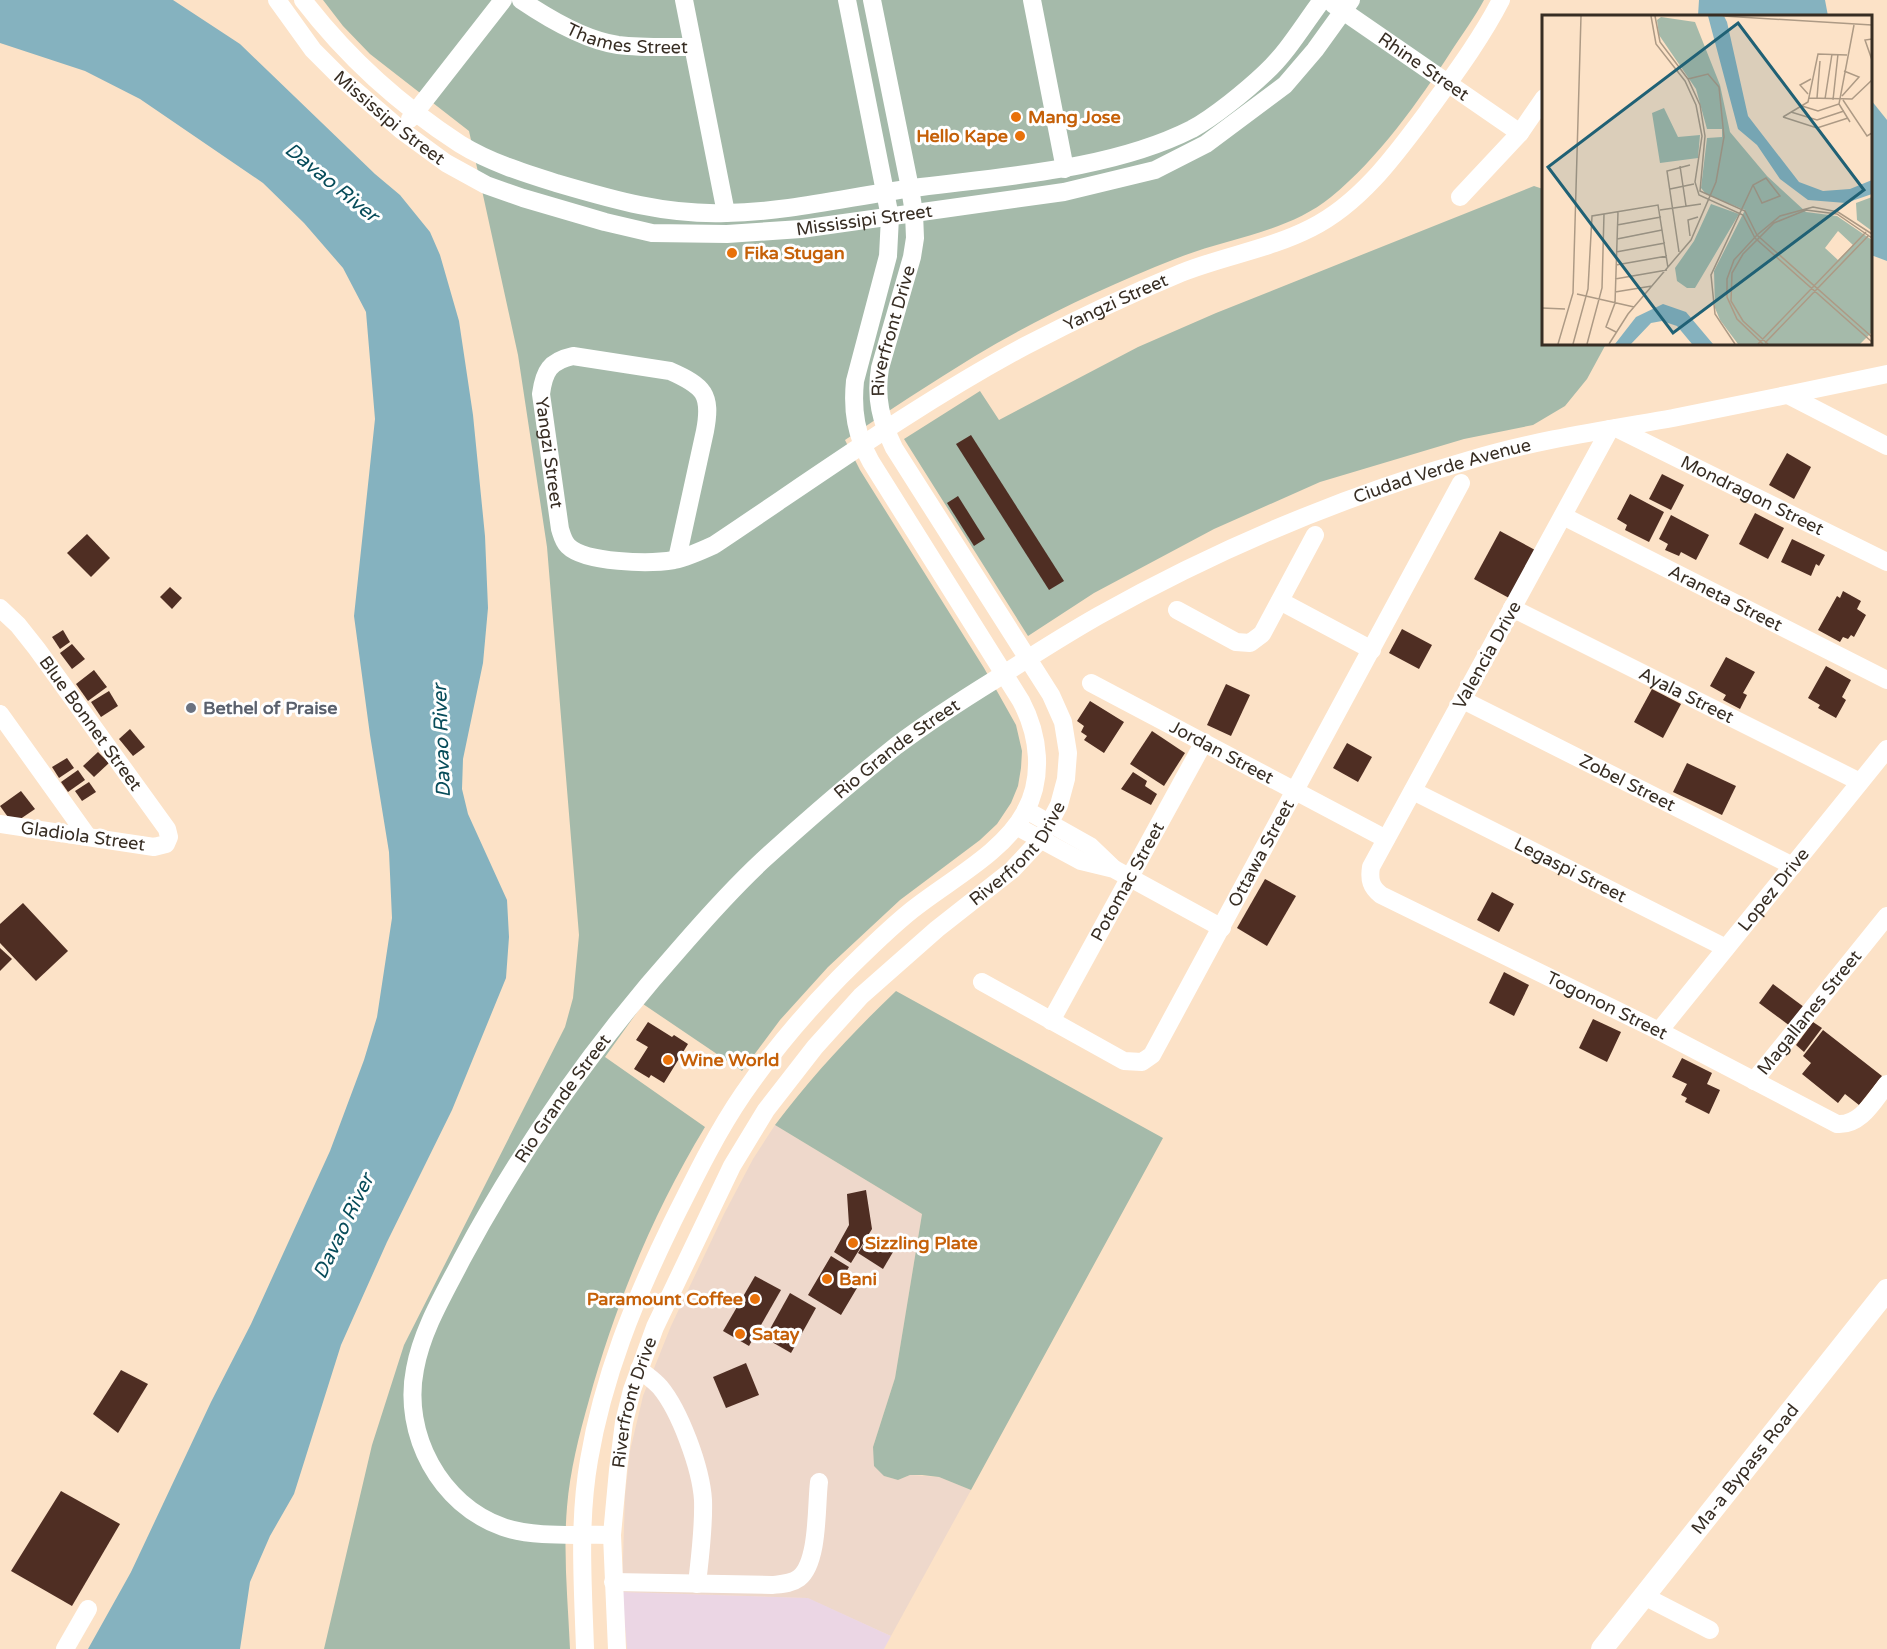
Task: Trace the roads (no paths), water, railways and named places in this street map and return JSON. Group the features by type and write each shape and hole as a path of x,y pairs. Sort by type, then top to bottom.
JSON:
{"main road":[{"name":"Ma-a Bypass Road","path":"1602,1649 1887,1290"}],"street":[{"name":"Mississipi Street","path":"277,0 313,50 342,80 401,130 446,163 486,185 523,198 652,233 737,233 801,229 890,218 1064,192 1155,170 1206,144 1285,85 1316,50 1347,6"},
{"name":"Mississipi Street","path":"303,0 332,36 360,65 461,145 494,161 532,175 613,200 658,210 726,213 800,207 910,189 1065,169 1152,146 1194,128 1267,71 1324,0"},
{"path":"401,130 503,0"},
{"name":"Thames Street","path":"521,0 541,14 578,32 616,45 649,48 693,47 684,0"},
{"name":"Riverfront Drive","path":"585,1649 582,1534 588,1462 602,1397 630,1314 706,1156 743,1094 792,1030 839,979 910,912 990,852 1021,818 1033,790 1037,750 1031,720 862,446 855,428 855,381 888,256 890,218 847,0"},
{"name":"Riverfront Drive","path":"616,1649 612,1535 624,1422 639,1369 655,1327 732,1166 766,1110 808,1056 861,996 937,929 1012,870 1046,831 1059,805 1066,779 1068,753 1063,722 1051,695 894,448 880,415 878,383 880,368 912,257 915,238 910,189 872,0"},
{"path":"1032,0 1065,169"},
{"name":"Rhine Street","path":"1324,0 1347,6 1448,84 1520,133"},
{"name":"Yangzi Street","path":"677,559 704,440 709,409 707,398 700,388 683,376 670,371 573,356 560,359 550,368 543,380 542,394 563,540 577,552 641,562 677,559 714,545 862,446 984,369 1087,315 1182,273 1275,243 1311,228 1340,211 1368,184 1405,141 1448,84 1502,0"},
{"path":"693,47 726,213"},
{"path":"1460,197 1520,133 1541,105"},
{"name":"Ciudad Verde Avenue","path":"1004,674 1090,620 1140,594 1232,548 1329,505 1471,459 1549,440 1887,374"},
{"path":"1788,394 1887,446"},
{"name":"Valencia Drive","path":"1371,883 1371,867 1613,428"},
{"name":"Mondragon Street","path":"1613,428 1887,562"},
{"name":"Ottawa Street","path":"982,982 1124,1061 1136,1063 1147,1059 1156,1050 1461,483"},
{"name":"Araneta Street","path":"1563,516 1887,680"},
{"path":"1176,610 1236,642 1250,643 1262,634 1315,535"},
{"path":"1280,601 1372,650"},
{"name":"Blue Bonnet Street","path":"0,608 18,625 37,649 167,829 169,837 166,844"},
{"name":"Ayala Street","path":"1512,608 1860,783"},
{"name":"Rio Grande Street","path":"612,1535 535,1533 506,1528 466,1506 435,1474 423,1451 412,1402 414,1370 436,1309 484,1219 537,1133 632,1001 760,863 897,746 944,712 1004,674"},
{"name":"Jordan Street","path":"1092,683 1386,839"},
{"name":"Zobel Street","path":"1462,700 1793,866"},
{"path":"0,714 88,837"},
{"name":"Potomac Street","path":"1051,1021 1122,873 1204,742"},
{"name":"Lopez Drive","path":"1659,1031 1887,749"},
{"name":"Legaspi Street","path":"1413,791 1726,948"},
{"path":"1021,818 1046,831 1082,861 1122,873 1222,928"},
{"name":"Gladiola Street","path":"0,824 154,847 166,844"},
{"name":"Togonon Street","path":"1371,883 1374,890 1381,895 1659,1031 1829,1120 1845,1124 1856,1120 1887,1084"},
{"name":"Magallanes Street","path":"1754,1081 1887,916"},
{"path":"630,1314 655,1327"},
{"path":"639,1369 660,1387 668,1399 692,1450 700,1478 703,1521 697,1584"},
{"path":"613,1582 786,1584 799,1577 808,1565 814,1541 819,1482"},
{"path":"1644,1596 1710,1630"},
{"path":"65,1649 88,1609"}],"water":[{"name":"Davao River","path":"0,0 173,0 240,44 375,174 400,195 430,232 440,255 459,321 473,415 485,536 488,608 483,663 463,759 462,789 468,814 507,900 509,937 506,978 452,1110 387,1242 341,1345 294,1494 270,1536 250,1582 240,1649 88,1649 131,1572 211,1402 251,1324 330,1151 364,1060 377,1017 392,918 389,852 354,616 375,419 366,312 343,268 304,223 263,183 140,99 85,71 0,43"},
{"path":"1699,0 1825,0 1828,15 1698,15"},
{"path":"1872,101 1887,120 1887,261 1872,255"}],"place":[{"name":"Mang Jose","path":"1016,117"},
{"name":"Hello Kape","path":"1020,136"},
{"name":"Fika Stugan","path":"732,253"},
{"name":"Bethel of Praise","path":"191,708"},
{"name":"Wine World","path":"668,1060"},
{"name":"Sizzling Plate","path":"853,1243"},
{"name":"Bani","path":"827,1279"},
{"name":"Paramount Coffee","path":"755,1299"},
{"name":"Satay","path":"740,1334"}]}
